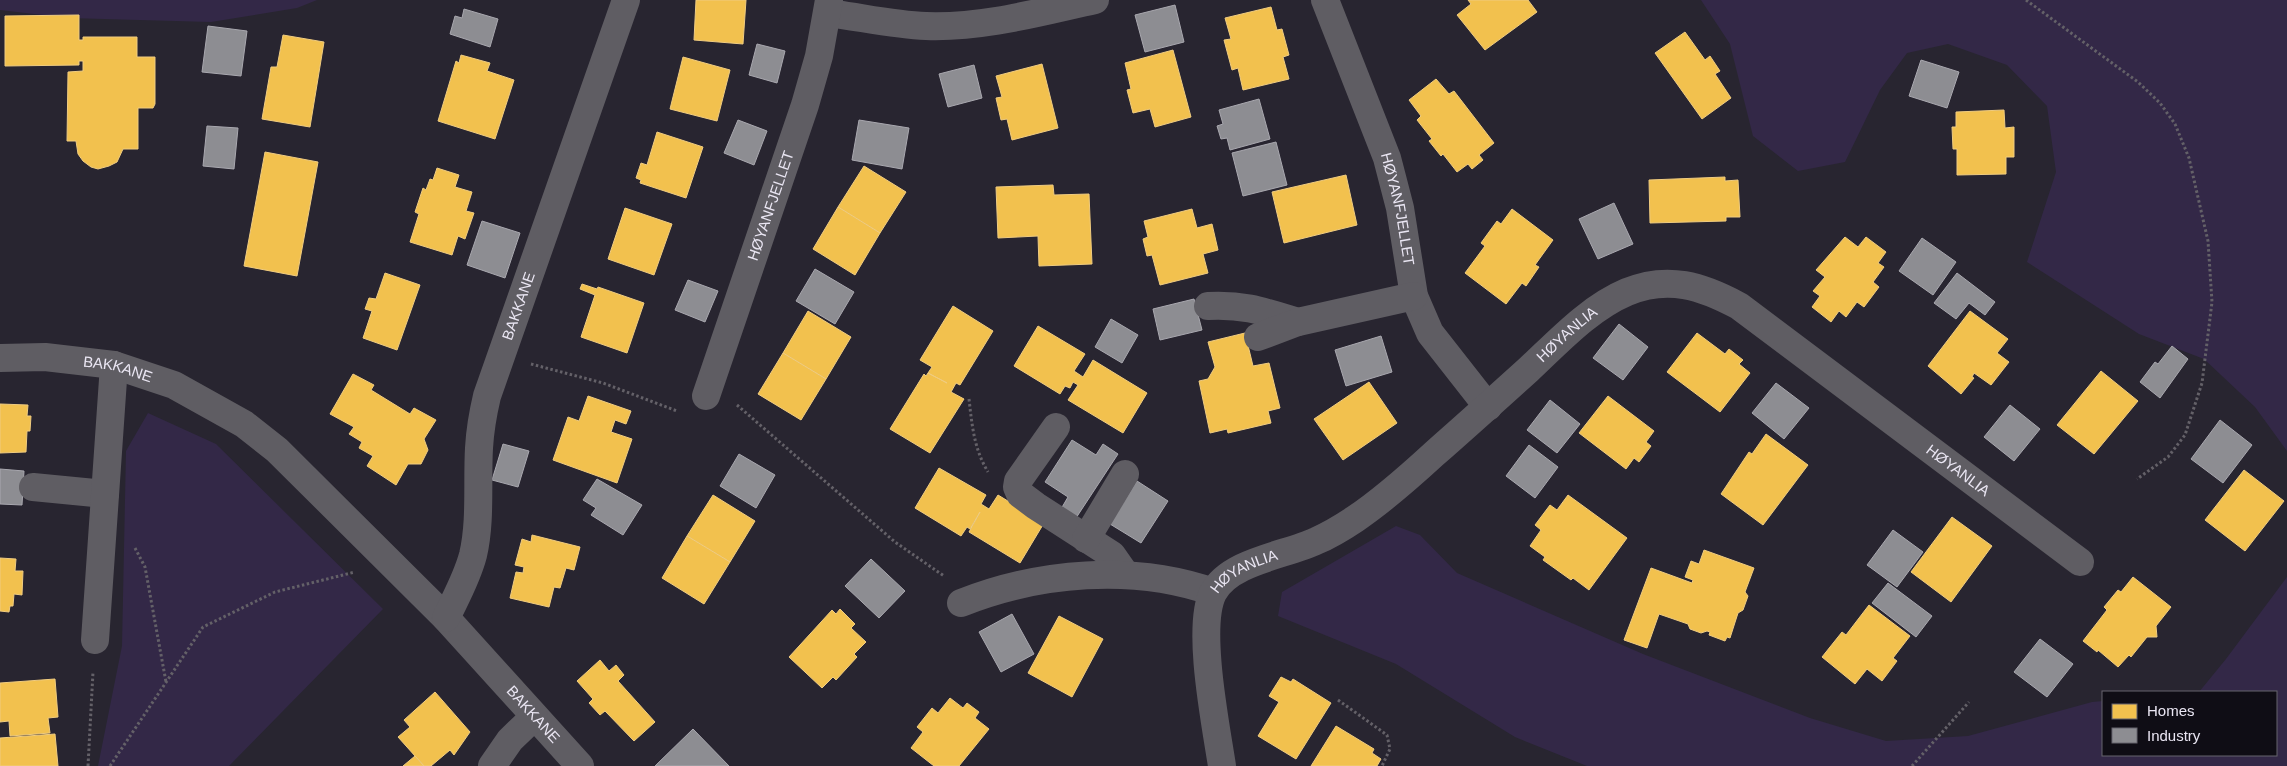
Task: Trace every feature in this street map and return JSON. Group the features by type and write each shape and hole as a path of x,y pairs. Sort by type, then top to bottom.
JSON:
{"street":[{"name":"BAKKANE","path":"446,618 466,580 473,554 481,424 488,396 626,0"},
{"name":"HØYANFJELLET","path":"708,389 805,105 819,56 829,6 925,26 960,26 1095,0"},
{"name":"HØYANFJELLET","path":"1325,0 1387,158 1400,208 1414,296 1430,333 1488,407"},
{"name":"HØYANLIA","path":"1222,766 1206,641 1207,612 1213,592 1225,578 1252,564 1316,541 1355,519 1395,488 1488,407 1573,329 1607,302 1628,292 1652,285 1698,286 1739,306 2080,562"},
{"path":"1258,337 1298,322 1414,296"},
{"path":"1208,306 1232,304 1254,308 1298,322"},
{"name":"BAKKANE","path":"0,358 45,357 114,365 174,385 244,424 277,450 391,562 446,618 580,766"},
{"path":"94,640 114,365"},
{"path":"1056,427 1018,481 1017,487 1020,494 1112,556 1126,574"},
{"path":"1086,539 1125,474"},
{"path":"33,487 105,494"},
{"path":"968,600 1020,584 1070,577 1126,574 1185,583 1213,592"},
{"path":"492,766 510,740 534,716"}],"path":[{"path":"2026,0 2138,82 2160,103 2175,124 2189,158 2202,213 2208,241 2212,302 2202,383 2185,435 2168,457 2137,479"},
{"path":"502,356 603,383 683,414"},
{"path":"708,389 968,600"},
{"path":"969,398 979,457 988,473 1000,484 1020,494"},
{"path":"132,543 145,567 166,683"},
{"path":"110,766 204,627 275,592 391,562"},
{"path":"88,766 94,640"},
{"path":"1338,700 1387,735 1390,749 1382,766"},
{"path":"1912,766 1969,702"}],"shaded area":[{"path":"0,0 317,0 297,8 211,22 68,18 0,10"},
{"path":"1701,0 2287,0 2287,451 2255,407 2204,359 2139,334 2027,262 2056,172 2047,106 2007,65 1948,44 1907,53 1880,90 1845,162 1798,171 1753,136 1730,44"},
{"path":"148,413 216,444 383,609 229,766 98,766 122,646 126,451"},
{"path":"1396,526 1420,535 1457,573 1643,654 1810,718 1886,741 1968,736 2092,702 2102,701 2102,756 2277,756 2277,691 2200,691 2287,577 2287,766 1587,766 1515,737 1396,664 1278,616 1282,592"}],"building: Homes":[{"path":"696,0 746,0 743,44 694,40"},
{"path":"1468,0 1528,0 1537,12 1485,50 1457,15 1471,4"},
{"path":"1271,7 1277,30 1282,29 1289,55 1283,57 1289,79 1243,90 1238,68 1232,70 1224,40 1231,39 1225,18"},
{"path":"79,15 79,40 83,40 83,37 137,37 137,57 155,57 155,104 153,108 138,108 138,149 123,149 117,162 98,169 91,167 83,161 78,154 76,141 67,141 68,72 83,71 83,61 79,61 79,65 5,66 5,16"},
{"path":"1685,32 1705,60 1710,56 1720,71 1715,74 1731,98 1702,119 1655,53"},
{"path":"283,35 324,42 310,127 262,119 271,67 277,67"},
{"path":"1173,50 1191,117 1155,127 1150,109 1133,113 1127,90 1131,89 1125,63"},
{"path":"461,55 490,63 487,71 514,80 495,139 438,121 456,61 459,63"},
{"path":"683,57 730,70 717,121 670,109"},
{"path":"1042,64 1058,128 1012,140 1007,119 1001,120 996,98 1002,97 996,76"},
{"path":"1436,79 1449,94 1454,91 1494,143 1479,155 1483,160 1472,169 1468,164 1457,172 1443,154 1441,156 1429,141 1432,139 1417,120 1421,116 1409,100"},
{"path":"2004,110 2005,128 2014,127 2014,157 2006,157 2006,174 1957,175 1957,149 1953,149 1952,127 1956,127 1956,112"},
{"path":"657,132 703,147 686,198 640,183 641,180 636,178 641,163 647,165"},
{"path":"265,152 318,162 297,276 244,266"},
{"path":"864,166 906,192 880,233 838,207"},
{"path":"437,168 459,175 455,187 472,192 466,211 474,213 465,239 458,236 452,255 410,242 419,214 415,212 423,188 426,190 430,179 433,180"},
{"path":"1346,175 1357,225 1284,243 1272,192"},
{"path":"1725,177 1725,181 1738,180 1740,217 1726,217 1726,221 1650,223 1649,180"},
{"path":"1053,185 1054,195 1089,194 1092,264 1039,266 1038,236 998,238 996,187"},
{"path":"838,207 880,233 855,275 813,249"},
{"path":"625,208 672,224 654,275 608,259"},
{"path":"1192,209 1197,228 1212,224 1218,250 1203,254 1208,273 1160,285 1152,255 1147,256 1143,239 1148,237 1144,221"},
{"path":"1512,209 1553,240 1535,265 1539,267 1526,286 1522,283 1506,304 1465,273 1485,246 1481,243 1497,221 1501,224"},
{"path":"1845,237 1858,247 1866,237 1886,252 1878,263 1884,267 1873,282 1879,287 1864,307 1857,302 1846,317 1839,311 1831,322 1812,307 1820,296 1813,291 1825,277 1816,270"},
{"path":"385,273 420,285 397,350 363,338 372,311 365,309 369,298 376,299"},
{"path":"582,284 597,289 598,287 644,303 627,353 581,337 595,295 580,289"},
{"path":"953,306 993,331 960,385 956,383 951,392 964,399 930,453 890,429 924,374 926,376 932,367 920,360"},
{"path":"808,311 851,337 826,379 783,353"},
{"path":"1970,311 2008,339 1997,353 2009,362 1991,385 1974,373 1972,377 1974,378 1961,394 1928,366"},
{"path":"1038,326 1085,354 1074,371 1083,377 1093,360 1147,393 1123,433 1068,400 1078,385 1073,382 1070,388 1065,386 1060,394 1014,366"},
{"path":"1245,333 1253,366 1269,363 1280,408 1268,411 1271,423 1228,433 1227,429 1210,433 1199,381 1208,379 1215,367 1208,342"},
{"path":"1697,333 1725,354 1729,349 1743,360 1739,364 1750,373 1720,412 1667,372"},
{"path":"783,353 826,379 801,420 758,394"},
{"path":"2101,371 2138,401 2094,454 2057,425"},
{"path":"353,374 374,385 371,390 410,414 414,408 436,420 424,439 428,450 421,464 408,464 396,485 367,466 373,456 359,448 362,442 349,434 354,427 330,414"},
{"path":"1369,382 1397,423 1343,460 1314,419"},
{"path":"588,396 631,411 626,424 615,420 611,432 632,439 617,483 553,460 568,417 579,421"},
{"path":"1608,396 1654,431 1646,442 1651,446 1639,462 1634,458 1626,469 1579,433"},
{"path":"0,404 28,405 27,416 31,416 30,431 27,431 26,452 0,453"},
{"path":"1766,434 1808,465 1763,525 1721,494 1749,452 1752,454"},
{"path":"939,468 986,495 981,504 989,509 998,495 1044,523 1020,563 969,532 980,512 970,529 967,527 961,536 915,508"},
{"path":"2244,470 2284,501 2245,551 2205,520"},
{"path":"713,495 755,521 730,562 687,536"},
{"path":"1568,495 1627,538 1589,590 1543,560 1545,557 1530,546 1541,530 1535,525 1550,505 1557,510"},
{"path":"1952,517 1992,546 1951,602 1911,572"},
{"path":"532,535 580,547 574,570 566,568 560,588 554,587 549,607 510,598 516,572 523,573 524,567 515,565 522,539 531,542"},
{"path":"687,536 730,562 704,604 662,578"},
{"path":"1704,550 1754,568 1745,592 1748,596 1743,610 1738,613 1730,638 1727,637 1725,641 1709,635 1710,632 1707,631 1701,633 1690,629 1688,624 1659,614 1647,648 1624,640 1651,568 1692,583 1693,580 1685,577 1691,561 1699,564"},
{"path":"0,558 16,559 15,571 23,571 22,595 14,594 13,606 10,606 9,612 0,611"},
{"path":"2133,577 2171,607 2156,626 2157,637 2147,637 2131,657 2129,655 2118,667 2098,650 2097,652 2083,641 2107,610 2104,607 2118,590 2121,592"},
{"path":"1869,605 1910,636 1893,658 1897,661 1882,681 1867,669 1855,684 1822,657 1842,632 1846,635"},
{"path":"840,609 855,624 851,628 866,642 854,654 857,657 836,680 833,677 822,688 789,657 832,610 836,614"},
{"path":"1059,616 1103,639 1072,697 1028,673"},
{"path":"600,660 609,671 616,665 624,675 618,681 655,722 634,741 605,711 600,715 589,703 593,699 577,681"},
{"path":"1281,677 1291,682 1293,679 1331,703 1296,759 1258,736 1279,702 1269,696"},
{"path":"55,679 58,717 48,718 50,733 10,736 9,721 0,722 0,683"},
{"path":"435,692 470,732 454,755 450,750 431,766 424,766 398,737 410,727 404,720"},
{"path":"950,698 963,708 967,703 979,712 975,718 989,729 959,766 934,766 911,748 923,732 917,727 932,708 938,713"},
{"path":"1336,726 1374,749 1372,753 1381,759 1377,766 1311,766"},
{"path":"55,734 58,766 0,766 0,738"},
{"path":"415,756 424,766 403,766"}],"building: Industry":[{"path":"1175,5 1184,42 1145,52 1135,15"},
{"path":"464,9 498,19 490,47 450,34 455,16 462,18"},
{"path":"208,26 247,31 241,76 202,72"},
{"path":"757,44 785,51 777,83 749,75"},
{"path":"1921,60 1959,72 1947,108 1909,96"},
{"path":"974,65 982,98 948,107 939,74"},
{"path":"1259,99 1270,139 1230,150 1227,138 1221,139 1217,126 1223,124 1219,110"},
{"path":"738,120 767,131 754,165 724,153"},
{"path":"859,120 909,128 902,169 852,160"},
{"path":"207,126 238,128 234,169 203,166"},
{"path":"1276,142 1287,185 1243,196 1232,153"},
{"path":"1614,203 1633,244 1598,259 1579,219"},
{"path":"482,221 520,233 505,278 467,265"},
{"path":"1922,238 1956,262 1933,295 1899,271"},
{"path":"815,269 854,292 835,324 796,301"},
{"path":"1957,273 1995,302 1985,315 1969,303 1956,319 1934,303"},
{"path":"688,280 718,291 705,322 675,310"},
{"path":"1194,299 1202,330 1160,340 1153,309"},
{"path":"1111,319 1138,335 1122,363 1095,347"},
{"path":"1619,324 1648,347 1623,380 1593,358"},
{"path":"1381,336 1392,372 1346,386 1335,350"},
{"path":"2172,346 2188,359 2160,398 2140,382 2155,362 2158,364"},
{"path":"1776,383 1809,408 1784,439 1752,413"},
{"path":"1550,400 1580,424 1557,453 1527,430"},
{"path":"2010,405 2040,429 2014,461 1984,437"},
{"path":"2220,420 2252,445 2223,483 2191,459"},
{"path":"1072,440 1096,455 1103,444 1118,454 1076,518 1061,509 1068,497 1045,482"},
{"path":"503,444 529,451 518,487 492,480"},
{"path":"1529,445 1558,467 1535,498 1506,476"},
{"path":"739,454 775,475 756,508 720,486"},
{"path":"0,469 24,471 22,505 0,504"},
{"path":"597,479 642,505 623,535 591,515 596,508 583,500"},
{"path":"1137,481 1168,501 1141,543 1110,524"},
{"path":"1893,530 1923,552 1897,587 1867,565"},
{"path":"871,559 905,591 879,618 845,586"},
{"path":"1888,583 1932,616 1916,637 1872,603"},
{"path":"1012,614 1034,654 1001,672 979,632"},
{"path":"2040,639 2073,664 2047,697 2014,672"},
{"path":"693,729 729,766 655,766"}]}
